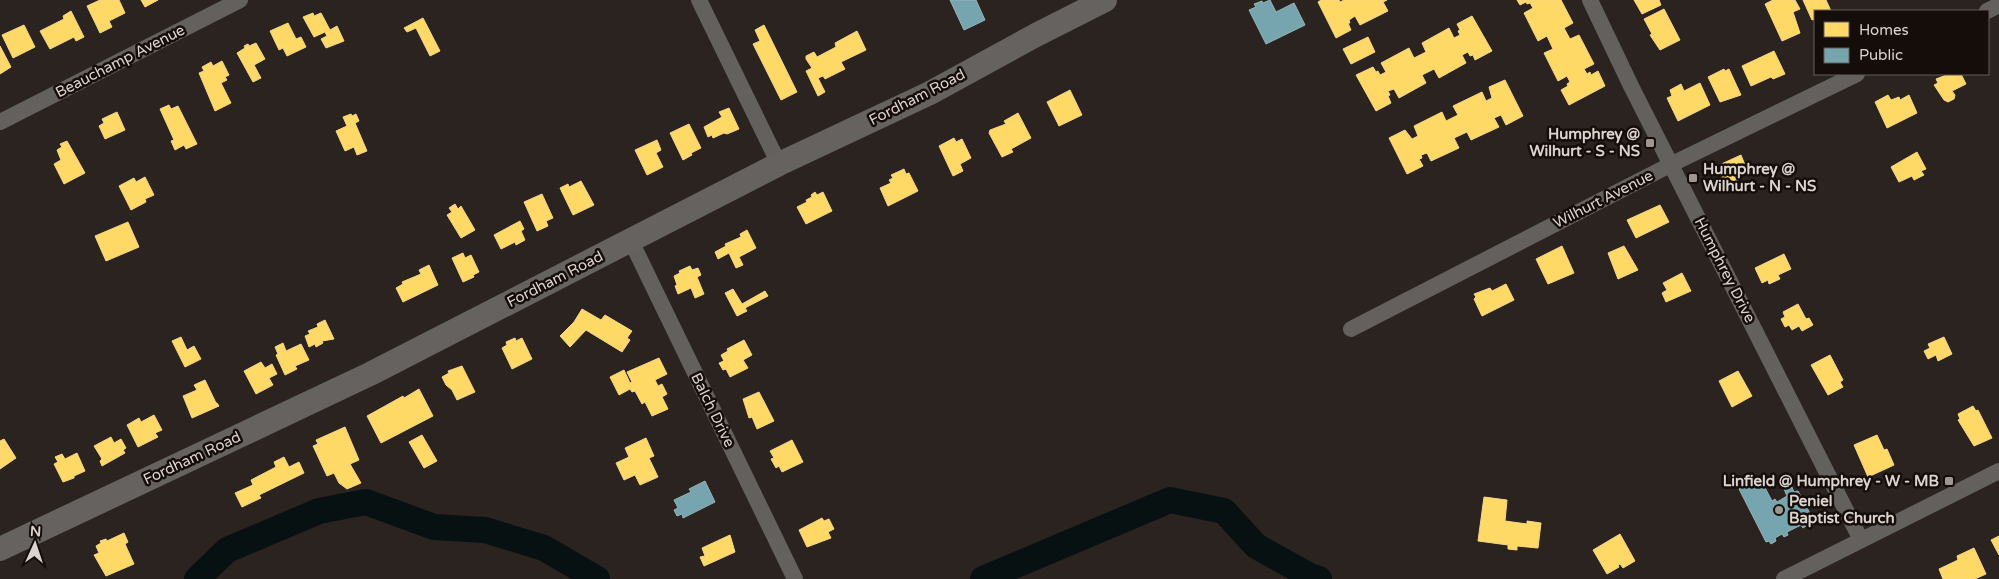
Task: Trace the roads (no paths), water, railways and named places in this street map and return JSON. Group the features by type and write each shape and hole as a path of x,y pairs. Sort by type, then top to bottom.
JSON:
{"street":[{"name":"Beauchamp Avenue","path":"0,122 240,0"},
{"path":"699,0 778,164"},
{"name":"Fordham Road","path":"0,549 370,374 778,164 930,93 1105,0"},
{"name":"Humphrey Drive","path":"1590,0 1861,540"},
{"name":"Wilhurt Avenue","path":"1351,328 1672,164 1856,75"},
{"name":"Balch Drive","path":"631,241 795,579"},
{"path":"1784,579 1999,471"}],"waterway":[{"path":"983,579 1170,500 1224,511 1256,546 1310,576 1319,579"},
{"path":"197,579 227,550 319,511 366,502 434,527 485,530 544,548 597,579"}],"place":[{"name":"Humphrey @ Wilhurt - S - NS","path":"1650,143"},
{"name":"Humphrey @ Wilhurt - N - NS","path":"1693,178"},
{"name":"Linfield @ Humphrey - W - MB","path":"1949,481"},
{"name":"Peniel Baptist Church","path":"1779,510"}]}
